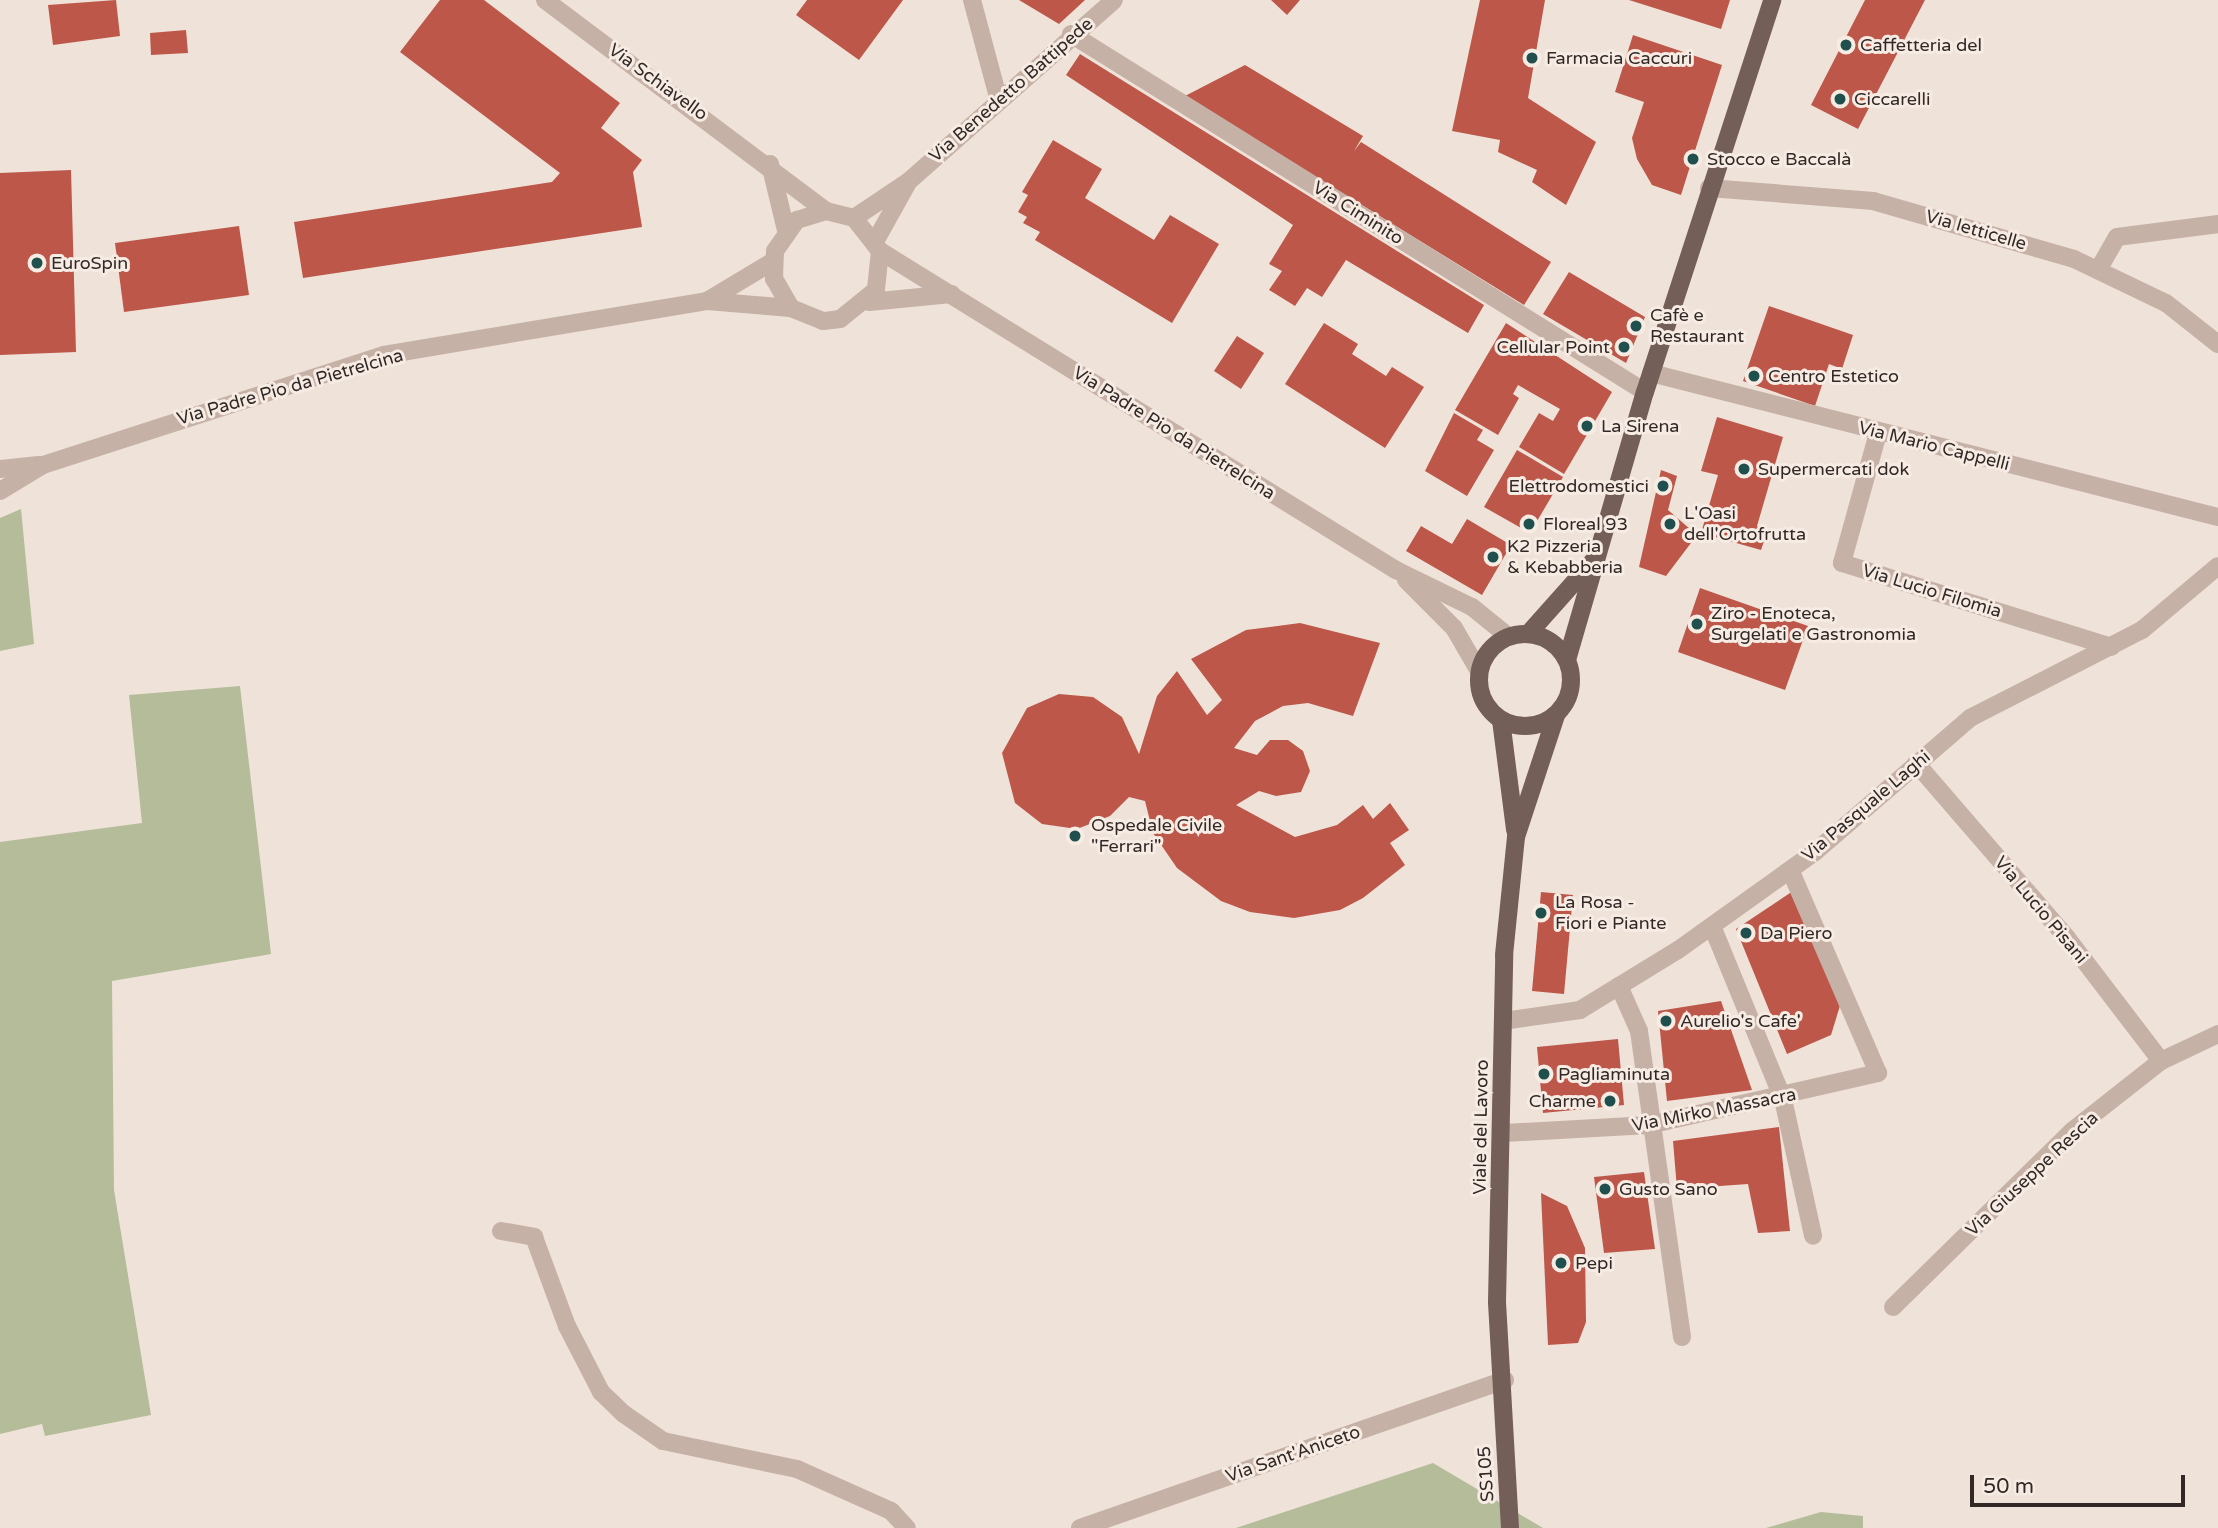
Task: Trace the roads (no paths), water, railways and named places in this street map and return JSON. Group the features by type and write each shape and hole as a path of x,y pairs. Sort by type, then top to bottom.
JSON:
{"main road":[{"path":"1567,660 1545,638 1529,633 1508,636 1479,671 1482,699 1501,720 1529,726 1556,715 1571,689 1567,660 1645,392 1772,0"},
{"path":"1529,633 1599,555"},
{"name":"Viale del Lavoro","path":"1516,837 1556,715"},
{"name":"Viale del Lavoro","path":"1501,720 1516,837 1503,1021 1505,1133 1497,1302 1505,1380 1503,1417"},
{"name":"SS105","path":"1503,1417 1510,1528"}],"street":[{"name":"Via Schiavello","path":"545,0 770,164 826,211"},
{"path":"972,0 998,96"},
{"name":"Via Benedetto Battipede","path":"909,181 998,96 1114,0"},
{"name":"Via Ciminito","path":"1071,34 1645,392"},
{"path":"770,164 786,230 772,262 774,279 791,307"},
{"path":"854,218 909,181"},
{"path":"869,302 880,278 878,246 909,181"},
{"name":"Via Ietticelle","path":"1709,188 1873,201 2098,270 2166,303 2218,344"},
{"path":"786,230 826,211 854,218 878,246"},
{"path":"2098,270 2117,237 2218,224"},
{"name":"Via Padre Pio da Pietrelcina","path":"878,246 1396,570 1472,607 1508,636"},
{"path":"707,301 772,262"},
{"path":"707,301 791,307 822,321 839,319 869,302 952,294"},
{"name":"Via Padre Pio da Pietrelcina","path":"0,469 43,465 384,355 707,301"},
{"name":"Via Mario Cappelli","path":"1651,373 1878,433 2218,517"},
{"name":"Via Lucio Filomia","path":"1878,433 1842,563 2111,647"},
{"name":"Via Padre Pio da Pietrelcina","path":"0,491 43,465"},
{"name":"Via Pasquale Laghi","path":"1503,1021 1580,1010 1619,986 1712,926 1790,870 1970,718 2142,630 2218,566"},
{"name":"Via Padre Pio da Pietrelcina","path":"1396,570 1454,628 1479,671"},
{"name":"Via Lucio Pisani","path":"1916,764 2067,938 2161,1061"},
{"name":"Via Mirko Massacra","path":"1505,1133 1649,1125 1783,1099 1878,1073 1790,870"},
{"path":"1712,926 1783,1099 1813,1236"},
{"path":"1619,986 1639,1031 1649,1125 1682,1337"},
{"name":"Via Giuseppe Rescia","path":"1893,1307 2072,1131 2161,1061 2218,1034"},
{"path":"501,1231 534,1237 567,1326 601,1392 624,1414 663,1441 797,1469 891,1511 907,1528"},
{"name":"Via Sant'Aniceto","path":"1080,1528 1505,1380"}],"place":[{"name":"Caffetteria del","path":"1846,45"},
{"name":"Farmacia Caccuri","path":"1532,58"},
{"name":"Ciccarelli","path":"1840,99"},
{"name":"Stocco e Baccalà","path":"1693,159"},
{"name":"EuroSpin","path":"37,263"},
{"name":"Cafè e Restaurant","path":"1636,326"},
{"name":"Cellular Point","path":"1624,347"},
{"name":"Centro Estetico","path":"1754,376"},
{"name":"La Sirena","path":"1587,426"},
{"name":"Supermercati dok","path":"1744,469"},
{"name":"Elettrodomestici","path":"1663,486"},
{"name":"Floreal 93","path":"1529,524"},
{"name":"L'Oasi dell'Ortofrutta","path":"1670,524"},
{"name":"K2 Pizzeria & Kebabberia","path":"1493,557"},
{"name":"Ziro - Enoteca, Surgelati e Gastronomia","path":"1697,624"},
{"name":"Ospedale Civile \"Ferrari\"","path":"1075,836"},
{"name":"La Rosa - Fiori e Piante","path":"1541,913"},
{"name":"Da Piero","path":"1746,933"},
{"name":"Aurelio's Cafe'","path":"1666,1021"},
{"name":"Pagliaminuta","path":"1544,1074"},
{"name":"Charme","path":"1610,1101"},
{"name":"Gusto Sano","path":"1605,1189"},
{"name":"Pepi","path":"1561,1263"}]}
